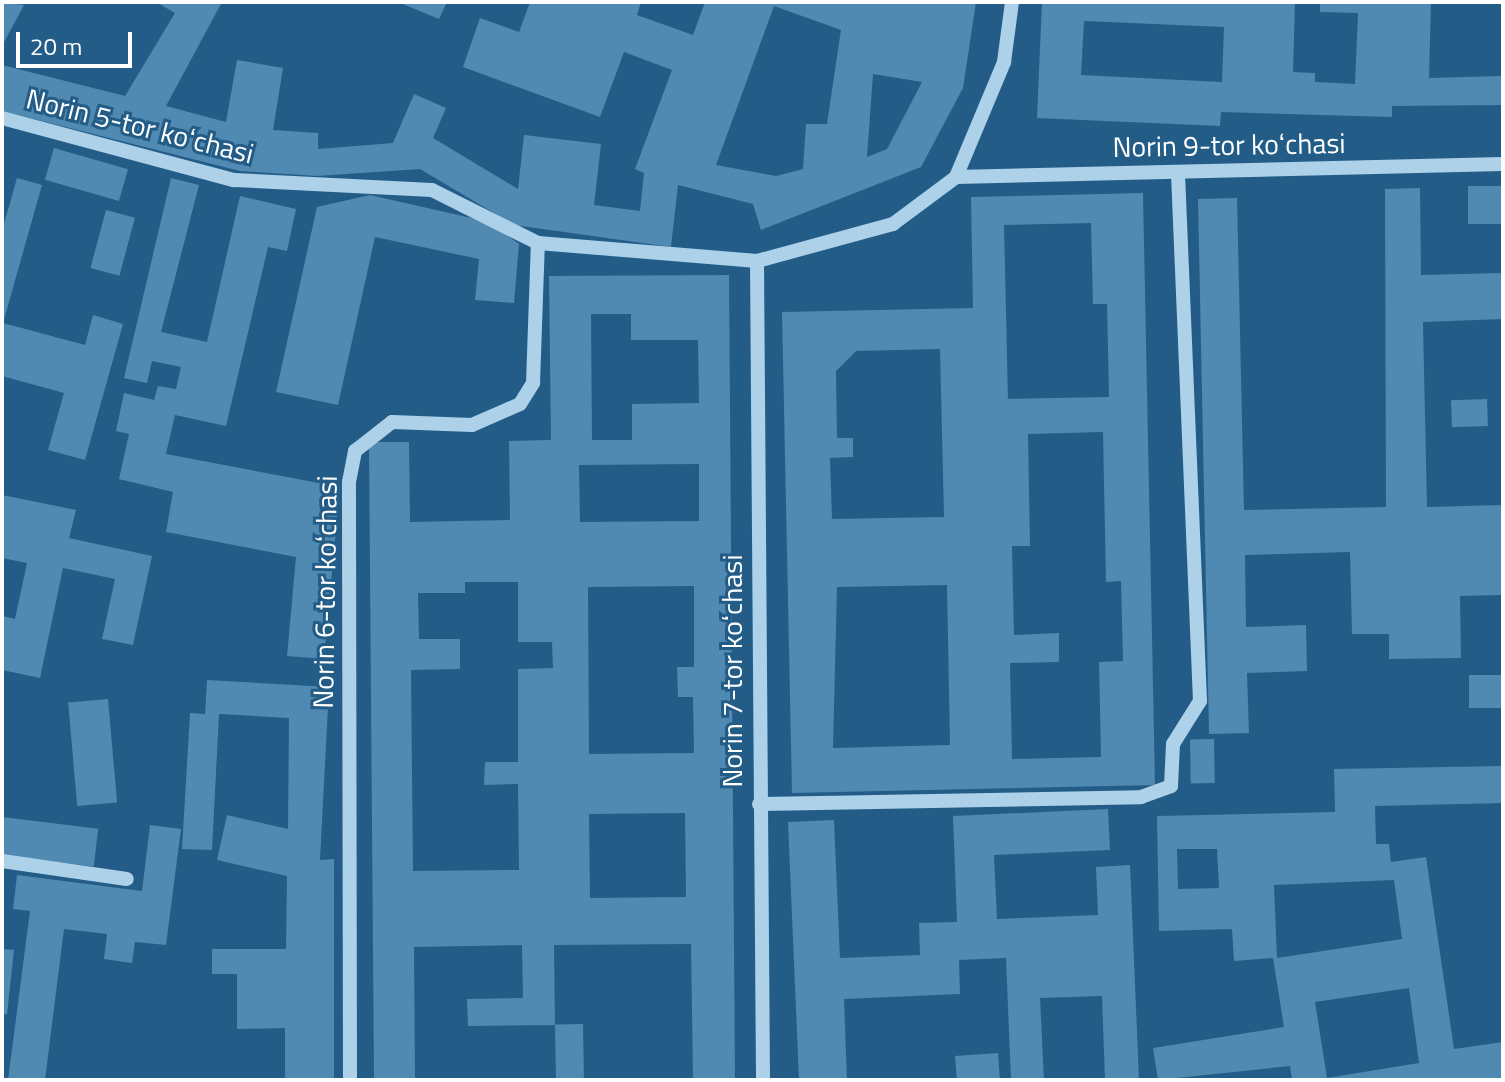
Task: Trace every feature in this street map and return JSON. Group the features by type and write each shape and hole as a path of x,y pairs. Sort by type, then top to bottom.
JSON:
{"street":[{"path":"956,177 1004,62 1012,2"},
{"name":"Norin 5-tor koʻchasi","path":"2,118 234,180 432,190 538,243 757,261 893,224 956,177"},
{"name":"Norin 9-tor koʻchasi","path":"956,177 1503,164"},
{"path":"759,804 1141,797 1171,786 1173,744 1200,701 1178,173"},
{"name":"Norin 6-tor koʻchasi","path":"350,1080 349,482 355,451 392,422 472,425 520,404 533,383 538,243"},
{"name":"Norin 7-tor koʻchasi","path":"757,261 763,1080"},
{"path":"2,861 127,879"}],"building":[{"path":"2,2 24,5 2,46"},
{"path":"156,2 222,2 166,106 226,122 237,60 283,68 273,130 318,133 318,149 393,143 414,94 446,108 433,138 518,189 524,135 601,144 594,205 640,211 644,173 635,169 672,70 624,52 600,117 463,67 480,18 519,32 530,2 641,2 637,15 693,35 705,2 976,2 963,88 921,167 761,230 753,204 678,185 671,247 514,225 420,169 317,176 240,171 2,111 2,65 125,96 175,13","holes":["774,6 841,30 827,124 806,124 803,169 776,176 716,165","873,74 922,82 887,149 867,157"]},
{"path":"398,2 447,2 439,19"},
{"path":"1042,2 1295,2 1293,72 1315,73 1315,82 1355,84 1358,13 1320,12 1320,2 1431,2 1429,78 1503,76 1503,105 1392,106 1392,117 1221,112 1220,126 1037,118","holes":["1084,21 1224,27 1222,82 1081,75"]},
{"path":"54,148 128,169 119,201 45,180"},
{"path":"17,178 42,185 3,323 85,345 93,315 123,324 85,460 48,450 64,393 2,376 2,231"},
{"path":"171,178 199,185 161,332 207,342 240,196 296,209 287,251 268,247 226,426 175,415 166,454 340,487 324,659 287,656 296,557 166,532 173,492 119,479 129,434 116,431 124,393 154,400 158,386 176,389 181,367 152,361 147,383 124,378"},
{"path":"1468,186 1503,186 1503,224 1468,224"},
{"path":"1420,188 1421,275 1503,273 1503,319 1423,322 1427,507 1503,505 1503,595 1460,596 1461,658 1389,659 1389,634 1352,634 1350,552 1245,555 1246,627 1306,625 1307,671 1247,673 1249,733 1209,734 1198,199 1237,198 1244,510 1386,507 1385,189"},
{"path":"1143,193 1155,785 792,793 782,312 973,308 971,197","holes":["1091,223 1093,304 1107,304 1109,397 1008,399 1004,225","940,349 944,517 832,519 830,458 853,457 853,438 837,438 836,371 856,351","1103,432 1106,582 1121,581 1123,661 1099,662 1101,757 1012,759 1010,663 1059,662 1059,633 1014,635 1012,546 1030,546 1028,434","947,585 950,745 833,748 837,587"]},
{"path":"370,195 489,222 519,244 514,303 475,300 479,259 375,237 338,405 276,392 317,207"},
{"path":"106,210 135,218 119,276 90,268"},
{"path":"729,275 735,1080 693,1080 691,944 554,945 555,1025 468,1026 467,999 523,998 522,945 414,947 415,1080 374,1080 369,442 409,442 410,522 510,520 509,441 551,440 549,276","holes":["591,314 631,314 631,340 698,340 699,403 632,404 632,440 592,440","699,464 699,521 580,522 579,465","465,582 518,582 518,642 552,642 553,668 518,669 518,762 485,762 484,785 518,784 519,870 413,871 411,670 460,669 460,639 419,639 418,593 465,593","694,586 694,667 677,667 678,697 693,697 694,753 589,754 588,587","685,813 686,897 590,898 589,814"]},
{"path":"1487,399 1488,426 1452,427 1451,400"},
{"path":"2,495 76,510 69,538 152,556 133,645 102,639 115,579 63,568 40,678 2,670 2,616 15,619 27,563 2,558"},
{"path":"1469,675 1503,675 1503,708 1469,708"},
{"path":"207,680 329,687 320,860 334,859 334,1080 285,1080 285,1028 237,1029 237,974 212,974 212,949 286,949 287,876 217,860 227,815 288,829 289,718 219,714 212,850 182,849 190,713 205,714"},
{"path":"108,699 117,803 77,806 68,702"},
{"path":"1190,739 1214,739 1215,783 1191,783"},
{"path":"1503,766 1503,803 1375,806 1376,844 1389,844 1391,862 1426,857 1454,1049 1503,1042 1503,1080 1292,1080 1290,1066 1158,1080 1153,1048 1284,1027 1273,958 1234,961 1232,929 1159,931 1157,816 1335,812 1334,769","holes":["1177,849 1217,849 1219,888 1178,889","1394,880 1402,939 1277,958 1274,885","1409,988 1419,1063 1327,1078 1315,1002"]},
{"path":"1108,809 1110,850 994,855 997,919 1098,915 1096,867 1130,865 1139,1080 1105,1080 1102,996 1040,998 1044,1080 1011,1080 1006,958 959,960 960,994 844,999 847,1080 799,1080 788,822 834,820 840,958 920,955 919,923 957,922 953,816"},
{"path":"2,817 98,829 94,867 2,855"},
{"path":"150,825 181,829 166,945 135,942 132,963 104,959 107,934 64,929 45,1080 8,1080 30,911 13,909 17,875 142,891"},
{"path":"2,949 14,950 7,1014 2,1014"},
{"path":"555,1024 583,1024 584,1080 556,1080"},
{"path":"998,1053 1000,1080 957,1080 955,1056"}]}
